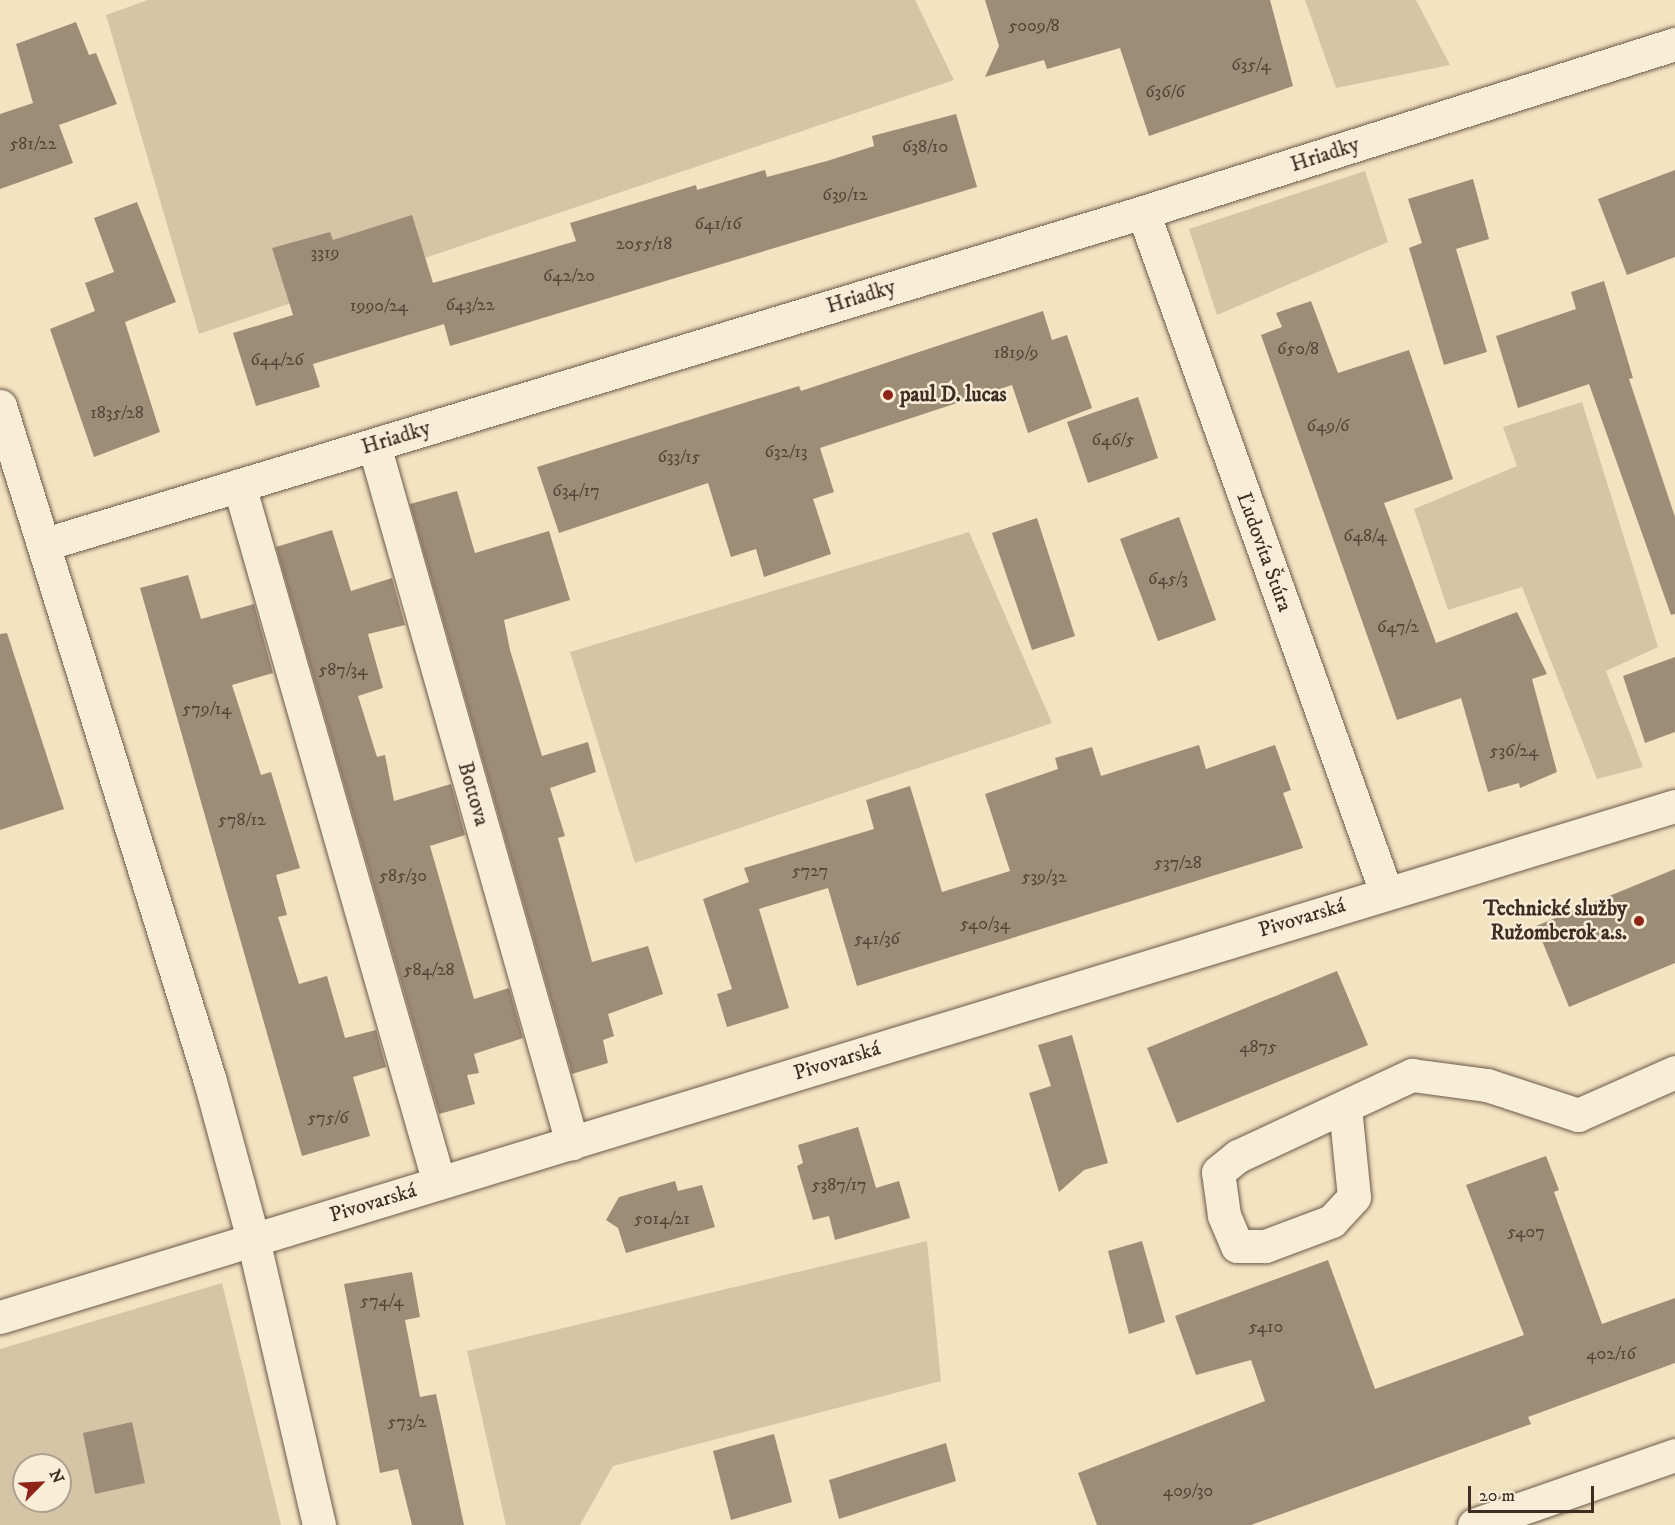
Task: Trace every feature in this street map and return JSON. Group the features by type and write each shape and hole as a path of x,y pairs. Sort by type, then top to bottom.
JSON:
{"street":[{"name":"Hriadky","path":"45,544 1143,212 1675,44"},
{"name":"Ľudovíta Štúra","path":"1143,212 1386,892"},
{"path":"0,406 45,544 253,1239 319,1525"},
{"name":"Bottova","path":"374,444 572,1143"},
{"path":"239,485 439,1183"},
{"name":"Pivovarská","path":"0,1317 1386,892 1675,806"},
{"path":"1345,1107 1354,1197 1332,1221 1265,1246 1237,1246 1224,1215 1218,1173 1238,1156 1412,1075 1487,1085 1578,1115 1675,1072"},
{"path":"1474,1525 1675,1455"}],"shaded area":[{"path":"148,0 915,0 954,80 199,334 106,15"},
{"path":"1305,0 1416,0 1450,65 1336,88"},
{"path":"1365,171 1388,242 1217,315 1189,229"},
{"path":"1582,402 1658,647 1606,671 1643,767 1597,779 1522,587 1448,610 1414,509 1517,466 1503,427"},
{"path":"969,532 1052,723 635,863 570,652"},
{"path":"927,1241 941,1381 613,1466 580,1525 506,1525 467,1351"},
{"path":"222,1283 281,1525 0,1525 0,1349"}],"building":[{"path":"985,0 1270,0 1293,86 1149,136 1120,48 1047,69 1044,60 985,77 999,46"},
{"path":"76,22 89,55 96,53 117,104 59,125 73,163 0,189 0,114 33,103 16,44"},
{"path":"956,114 977,187 450,346 444,324 313,364 320,387 256,406 233,333 293,315 272,248 330,232 333,240 412,215 433,283 576,241 570,223 696,185 697,190 765,170 767,177 827,161 874,146 872,136"},
{"path":"1675,170 1675,257 1627,275 1598,199"},
{"path":"1473,179 1489,239 1456,249 1487,352 1444,365 1409,248 1422,243 1408,199"},
{"path":"137,202 176,302 125,322 160,432 94,457 50,329 95,311 85,283 114,272 94,218"},
{"path":"1604,281 1633,378 1629,379 1675,517 1675,614 1671,615 1589,384 1518,408 1496,336 1576,309 1571,292"},
{"path":"1311,301 1338,373 1409,350 1453,479 1384,503 1436,643 1517,612 1547,674 1532,679 1557,772 1520,788 1519,783 1488,792 1461,698 1397,720 1261,335 1282,327 1276,313"},
{"path":"1043,311 1052,340 1067,335 1092,408 1028,433 1012,385 820,448 834,492 813,499 831,554 764,577 756,549 731,557 708,483 559,533 537,467 799,386 801,391"},
{"path":"1138,397 1158,458 1088,483 1067,422"},
{"path":"457,491 475,553 549,531 570,600 504,620 510,650 542,756 588,742 596,772 550,788 565,836 558,838 592,962 648,946 663,994 608,1014 614,1036 603,1040 608,1063 572,1074 410,504"},
{"path":"1179,517 1216,620 1158,641 1120,539"},
{"path":"1037,518 1075,636 1032,650 992,533"},
{"path":"332,530 351,591 392,578 405,625 368,634 383,688 358,696 377,757 385,755 394,801 451,784 465,835 430,846 474,999 509,988 523,1038 474,1054 479,1073 467,1075 475,1104 439,1114 276,547"},
{"path":"188,575 201,619 254,604 273,673 232,685 261,775 271,772 300,868 276,875 287,915 278,917 299,984 327,976 345,1038 376,1030 386,1067 353,1077 370,1136 302,1156 140,588"},
{"path":"7,633 64,809 0,830 0,634"},
{"path":"1675,657 1675,732 1645,743 1623,676"},
{"path":"1199,745 1206,769 1275,745 1291,790 1283,793 1303,848 857,986 828,888 759,909 789,1008 727,1027 717,994 732,989 703,899 749,882 744,868 874,829 866,800 910,786 942,892 1010,871 985,794 1058,769 1055,758 1092,747 1101,776"},
{"path":"1675,869 1675,963 1569,1007 1536,926"},
{"path":"1337,971 1368,1045 1177,1123 1147,1048"},
{"path":"1072,1035 1108,1163 1084,1170 1059,1192 1029,1093 1051,1086 1038,1045"},
{"path":"858,1127 876,1188 899,1181 910,1218 835,1240 829,1216 813,1220 797,1166 803,1163 798,1145"},
{"path":"1546,1156 1559,1190 1554,1192 1602,1324 1675,1298 1675,1363 1528,1417 1531,1424 1251,1525 1097,1525 1078,1473 1265,1401 1251,1360 1196,1375 1175,1316 1328,1260 1375,1389 1524,1335 1466,1185"},
{"path":"675,1181 678,1191 702,1185 715,1227 626,1253 618,1228 606,1220 619,1197"},
{"path":"1142,1241 1165,1322 1129,1334 1108,1251"},
{"path":"412,1272 420,1317 405,1320 420,1397 436,1394 464,1525 412,1525 398,1469 380,1473 344,1284"},
{"path":"132,1422 145,1483 95,1494 83,1433"},
{"path":"774,1434 792,1502 731,1520 713,1451"},
{"path":"946,1443 956,1481 839,1519 829,1480"}],"place":[{"name":"paul D. lucas","path":"888,395"},
{"name":"Technické služby Ružomberok a.s.","path":"1639,921"}]}
